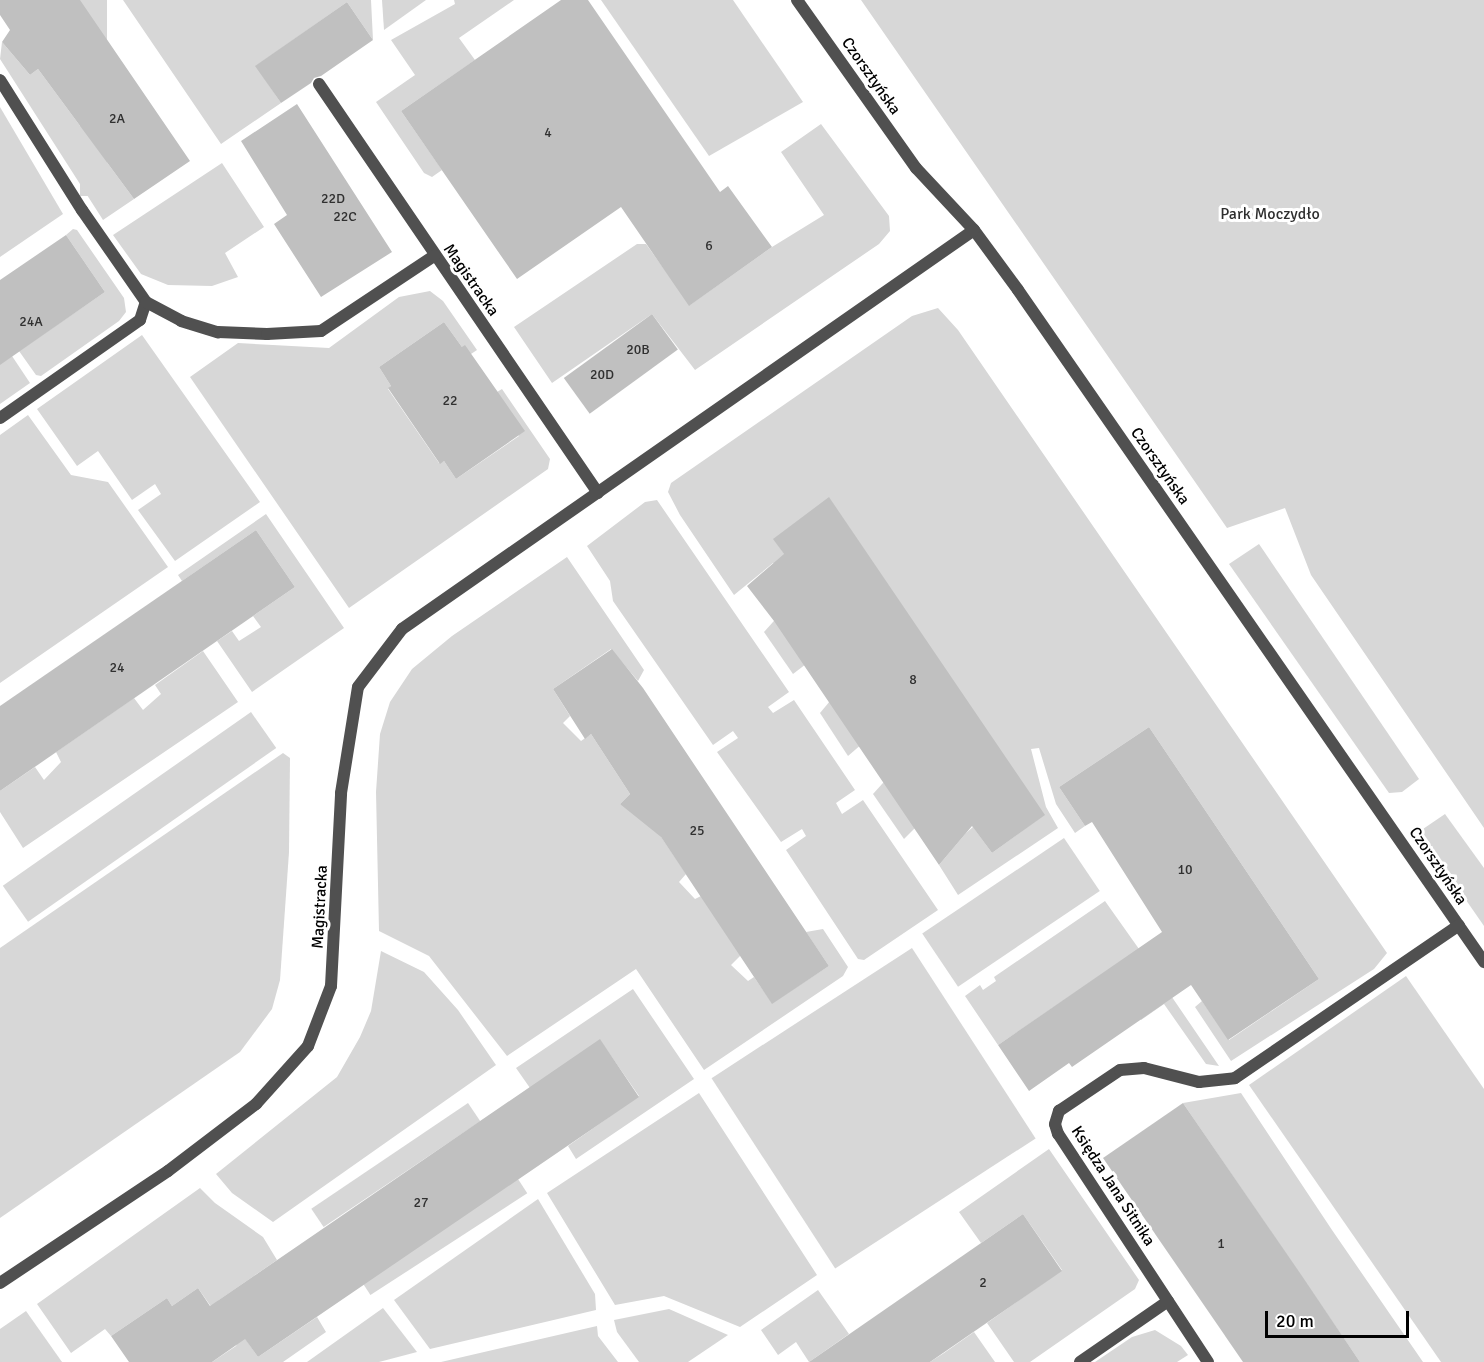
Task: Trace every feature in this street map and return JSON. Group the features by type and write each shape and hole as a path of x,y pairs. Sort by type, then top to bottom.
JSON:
{"street":[{"name":"Czorsztyńska","path":"796,0 916,168 974,230 1484,962"},
{"path":"0,80 82,210 146,302 181,321 218,332 267,334 321,332 434,256"},
{"name":"Magistracka","path":"319,84 434,256 598,493"},
{"name":"Magistracka","path":"0,1283 168,1171 256,1104 308,1046 331,986 341,793 358,687 402,629 974,230"},
{"path":"0,418 140,320 146,302"},
{"name":"Księdza Jana Sitnika","path":"1208,1362 1058,1134 1055,1124 1059,1112 1120,1070 1144,1068 1199,1082 1235,1078 1459,925"},
{"path":"1080,1362 1168,1301"}],"green space":[{"path":"80,0 107,0 107,196 80,196"},
{"path":"123,0 371,0 373,40 347,2 256,66 281,103 221,144"},
{"path":"382,0 426,0 384,30"},
{"path":"454,0 514,0 459,38 475,60 401,111 442,170 432,177 424,173 376,102 415,75 391,40 455,4"},
{"path":"601,0 733,0 803,102 709,156"},
{"name":"Park Moczydło","path":"861,0 1484,0 1484,828 1311,575 1285,508 1227,528"},
{"path":"2,42 30,75 38,69 134,199 103,220 0,59"},
{"path":"0,107 63,214 0,257"},
{"path":"821,124 889,216 890,231 879,244 695,370 652,314 552,383 514,327 637,244 646,244 690,305 772,247 824,215 781,152"},
{"path":"222,163 264,227 225,253 238,277 212,286 168,285 141,274 113,235"},
{"path":"73,229 77,230 124,298 126,312 119,321 41,376 36,375 19,351 105,292 66,235"},
{"path":"430,291 443,301 477,350 471,354 462,347 444,322 379,367 391,386 388,389 439,463 444,461 456,479 519,436 503,413 497,392 502,389 550,459 548,469 349,608 190,377 238,343 329,348 399,297"},
{"path":"938,308 958,330 1387,953 1374,969 1231,1061 1195,1007 1202,1001 1229,1040 1319,979 1149,727 1059,787 1085,826 1075,833 1056,804 1039,748 1031,749 1046,807 1058,828 958,895 939,865 966,833 973,827 992,853 1044,815 829,498 774,539 791,564 773,563 734,595 680,515 668,492 671,483 912,316"},
{"path":"142,335 260,502 175,561 138,510 161,494 155,484 132,500 98,451 77,466 37,409"},
{"path":"12,356 30,383 0,404 0,364"},
{"path":"28,415 71,475 108,482 168,567 0,683 0,435"},
{"path":"657,500 789,692 768,707 773,713 794,700 855,790 836,803 842,814 863,800 938,910 864,960 858,959 786,850 806,836 802,829 781,842 717,752 738,738 733,731 713,745 613,601 610,581 587,546 645,502"},
{"path":"266,514 344,628 252,692 217,641 232,631 239,641 261,627 253,616 295,587 256,530 182,581 178,575"},
{"path":"1259,544 1419,779 1402,792 1389,793 1229,564"},
{"path":"567,557 644,670 638,681 611,649 553,689 570,716 563,723 581,741 591,734 630,794 620,804 647,816 686,874 679,882 695,899 701,896 741,955 731,965 748,981 754,977 772,1003 829,966 806,932 823,929 848,967 843,976 704,1070 636,969 507,1056 429,956 379,931 376,792 380,734 390,702 412,669 452,636"},
{"path":"799,593 832,644 793,674 764,632"},
{"path":"203,651 238,702 23,848 0,812 0,791 35,767 44,780 61,762 56,752 134,698 143,710 161,694 155,685"},
{"path":"855,671 885,724 848,756 820,713"},
{"path":"251,712 276,748 28,922 3,886"},
{"path":"283,753 290,758 289,852 280,980 272,1009 240,1052 0,1218 0,948"},
{"path":"910,753 915,828 904,839 873,794"},
{"path":"1445,814 1484,868 1484,926 1423,838 1423,829"},
{"path":"1064,838 1100,891 958,987 922,934"},
{"path":"1105,901 1139,949 998,1045 965,996 980,985 983,990 996,981 994,977"},
{"path":"912,948 1036,1138 835,1269 712,1078"},
{"path":"381,951 424,972 458,1010 496,1065 273,1222 232,1193 216,1174 337,1077 360,1037 371,1011"},
{"path":"1146,959 1219,1066 1206,1064 1164,1004 1141,1020 1115,981"},
{"path":"1406,976 1484,1089 1484,1362 1441,1362 1249,1085"},
{"path":"633,989 694,1079 576,1159 568,1146 639,1096 600,1040 530,1088 516,1068"},
{"path":"699,1093 817,1275 740,1327 664,1296 615,1305 547,1193"},
{"path":"1241,1093 1423,1362 1360,1362 1183,1103"},
{"path":"468,1103 480,1121 324,1227 311,1209"},
{"path":"1049,1149 1139,1280 1135,1289 1030,1362 1014,1362 987,1323 1062,1270 1023,1214 981,1243 959,1212"},
{"path":"518,1179 527,1193 370,1295 361,1281"},
{"path":"200,1188 215,1203 263,1237 277,1260 219,1300 212,1308 198,1288 172,1306 167,1298 111,1336 105,1329 71,1353 37,1304"},
{"path":"538,1199 595,1294 596,1310 430,1349 394,1300"},
{"path":"818,1290 849,1334 809,1362 796,1342 778,1355 761,1330"},
{"path":"383,1308 417,1352 379,1362 307,1362"},
{"path":"669,1309 728,1335 688,1362 639,1362 617,1332 614,1320"},
{"path":"26,1311 62,1362 0,1362 0,1329"},
{"path":"317,1317 326,1332 283,1362 212,1362 236,1346 242,1334 258,1357"},
{"path":"597,1326 598,1336 618,1362 441,1362"},
{"path":"1155,1330 1181,1346 1188,1355 1177,1362 1095,1362 1132,1337"},
{"path":"974,1332 995,1362 930,1362 944,1353"}],"building":[{"path":"0,0 80,0 190,161 134,199 38,69 30,75 2,42 10,30 0,15"},
{"path":"561,0 588,0 720,192 728,186 772,247 689,306 621,207 517,279 401,111"},
{"path":"347,2 373,40 321,76 314,78 311,83 281,103 255,66"},
{"path":"297,104 392,252 321,297 274,224 287,215 241,141"},
{"path":"66,235 105,292 0,365 0,280"},
{"path":"652,314 678,350 590,414 564,378"},
{"path":"444,322 462,347 465,345 525,431 456,479 444,461 440,464 388,388 391,386 379,367"},
{"path":"829,497 1045,815 992,853 972,826 939,865 774,621 747,586 784,554 773,539"},
{"path":"256,530 295,587 0,791 0,706"},
{"path":"612,649 643,688 829,966 772,1004 661,837 620,804 630,794 591,734 585,739 553,689"},
{"path":"1149,727 1319,979 1228,1040 1191,985 1072,1067 1069,1063 1029,1091 998,1045 1162,932 1092,822 1085,826 1059,787"},
{"path":"600,1039 639,1097 258,1357 245,1339 212,1362 129,1362 111,1336 167,1298 172,1306 198,1288 210,1306"},
{"path":"1183,1103 1360,1362 1243,1362 1103,1158"},
{"path":"1023,1214 1062,1271 930,1362 809,1362"}]}
